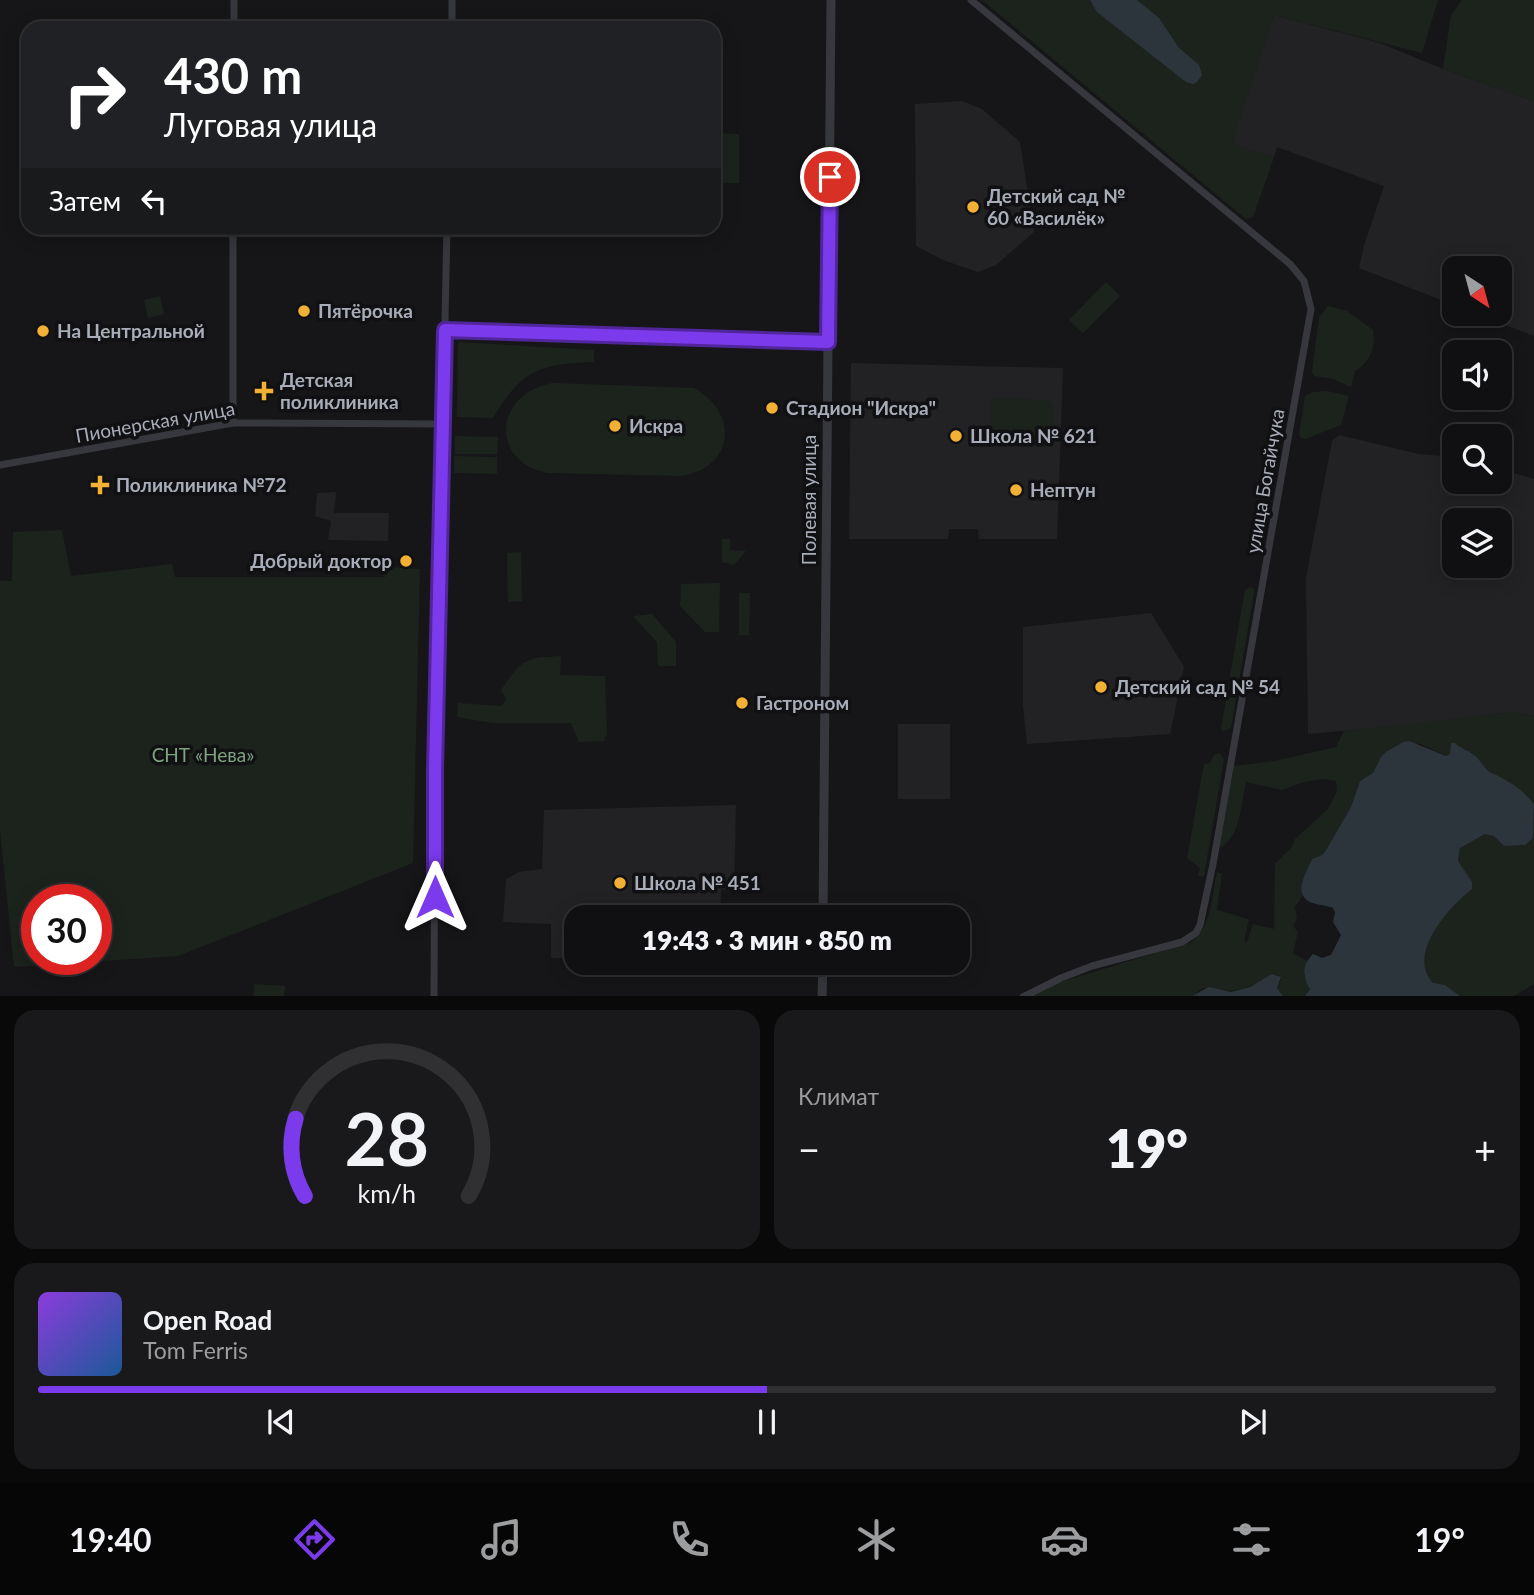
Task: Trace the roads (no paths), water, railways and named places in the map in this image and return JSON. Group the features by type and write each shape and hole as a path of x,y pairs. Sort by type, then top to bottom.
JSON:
{"street":[{"path":"234,0 234,21"},
{"path":"452,0 452,21"},
{"name":"Полевая улица","path":"823,905 831,0"},
{"name":"улица Богайчука","path":"971,0 1290,264 1304,281 1310,296 1311,309 1200,925 1196,933 1182,942 1092,966 1023,996"},
{"path":"233,235 233,423"},
{"path":"434,996 435,771 447,235"},
{"path":"445,330 828,342"},
{"name":"Пионерская улица","path":"0,465 233,423 443,424"},
{"path":"822,975 822,996"}],"place":[{"name":"Детский сад № 60 «Василёк»","path":"973,207"},
{"name":"Пятёрочка","path":"304,311"},
{"name":"На Центральной","path":"43,331"},
{"name":"Детская поликлиника","path":"264,391"},
{"name":"Стадион \"Искра\"","path":"772,408"},
{"name":"Искра","path":"615,426"},
{"name":"Школа № 621","path":"956,436"},
{"name":"Поликлиника №72","path":"100,485"},
{"name":"Нептун","path":"1016,490"},
{"name":"Добрый доктор","path":"406,561"},
{"name":"Детский сад № 54","path":"1101,687"},
{"name":"Гастроном","path":"742,703"},
{"name":"Школа № 451","path":"620,883"}],"park label":[{"name":"СНТ «Нева»","path":"203,755"}]}
